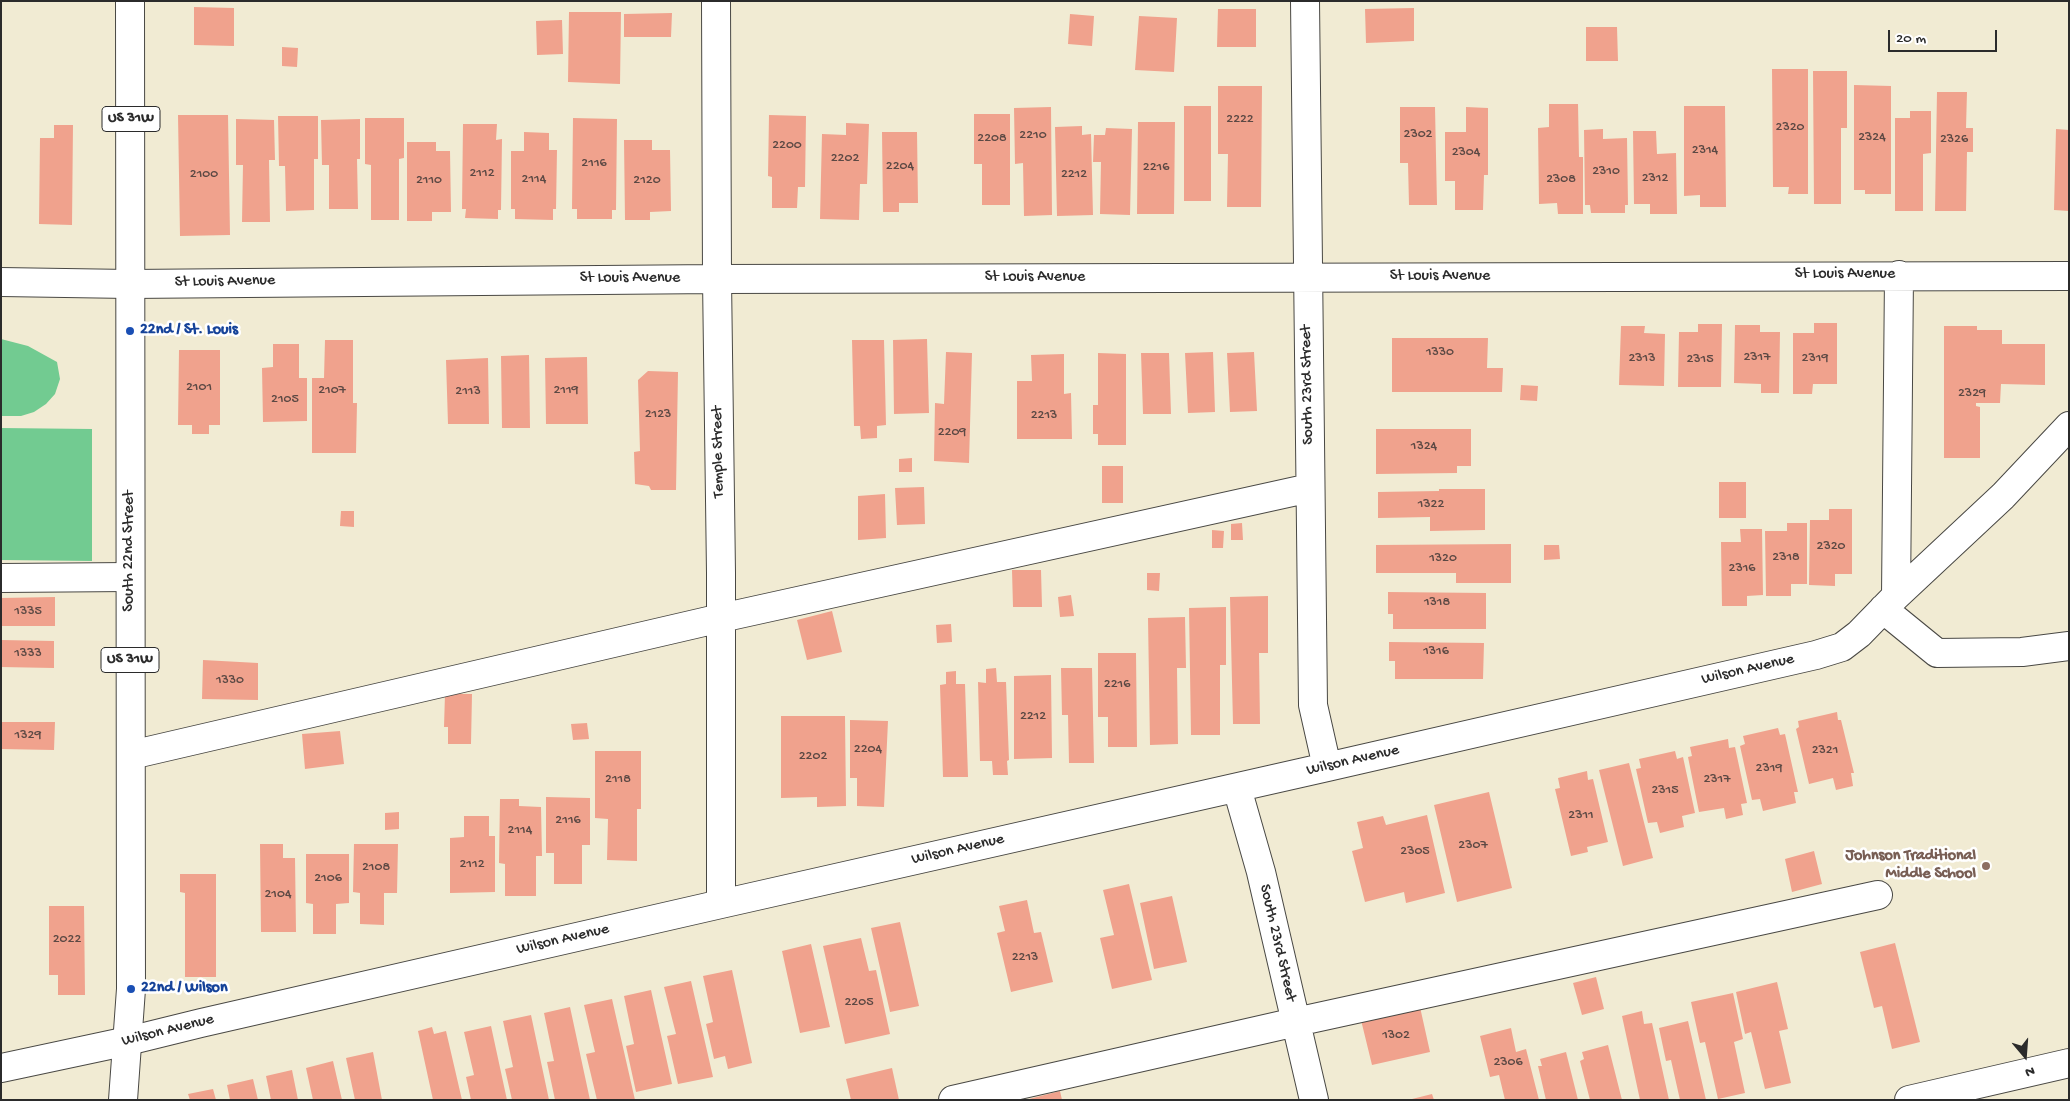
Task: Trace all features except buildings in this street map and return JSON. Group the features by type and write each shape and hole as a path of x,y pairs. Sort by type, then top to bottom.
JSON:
{"street":[{"name":"South 22nd Street","path":"123,1100 131,989 130,1"},
{"name":"Temple Street","path":"716,1 716,279 721,618 721,904"},
{"name":"South 23rd Street","path":"1305,1 1313,705 1327,767"},
{"path":"1899,275 1889,603 1937,653 2022,652 2069,646"},
{"name":"St Louis Avenue","path":"1,282 129,284 716,279 2069,276"},
{"name":"Wilson Avenue","path":"1,1068 128,1042 211,1020 1237,788 1842,647 1859,634 2002,496 2069,426"},
{"path":"131,754 721,618 1310,488"},
{"path":"1,578 130,577"},
{"name":"South 23rd Street","path":"1237,788 1261,872 1314,1100"},
{"path":"953,1100 1296,1022 1878,895"},
{"path":"1909,1100 2069,1064"}],"green space":[{"path":"1,339 28,346 57,362 60,379 55,394 46,404 34,412 21,416 1,416"},
{"path":"1,428 92,429 92,561 1,560"}],"place":[{"name":"22nd / St. Louis","path":"130,331"},
{"name":"Johnson Traditional Middle School","path":"1986,866"},
{"name":"22nd / Wilson","path":"131,989"}]}
